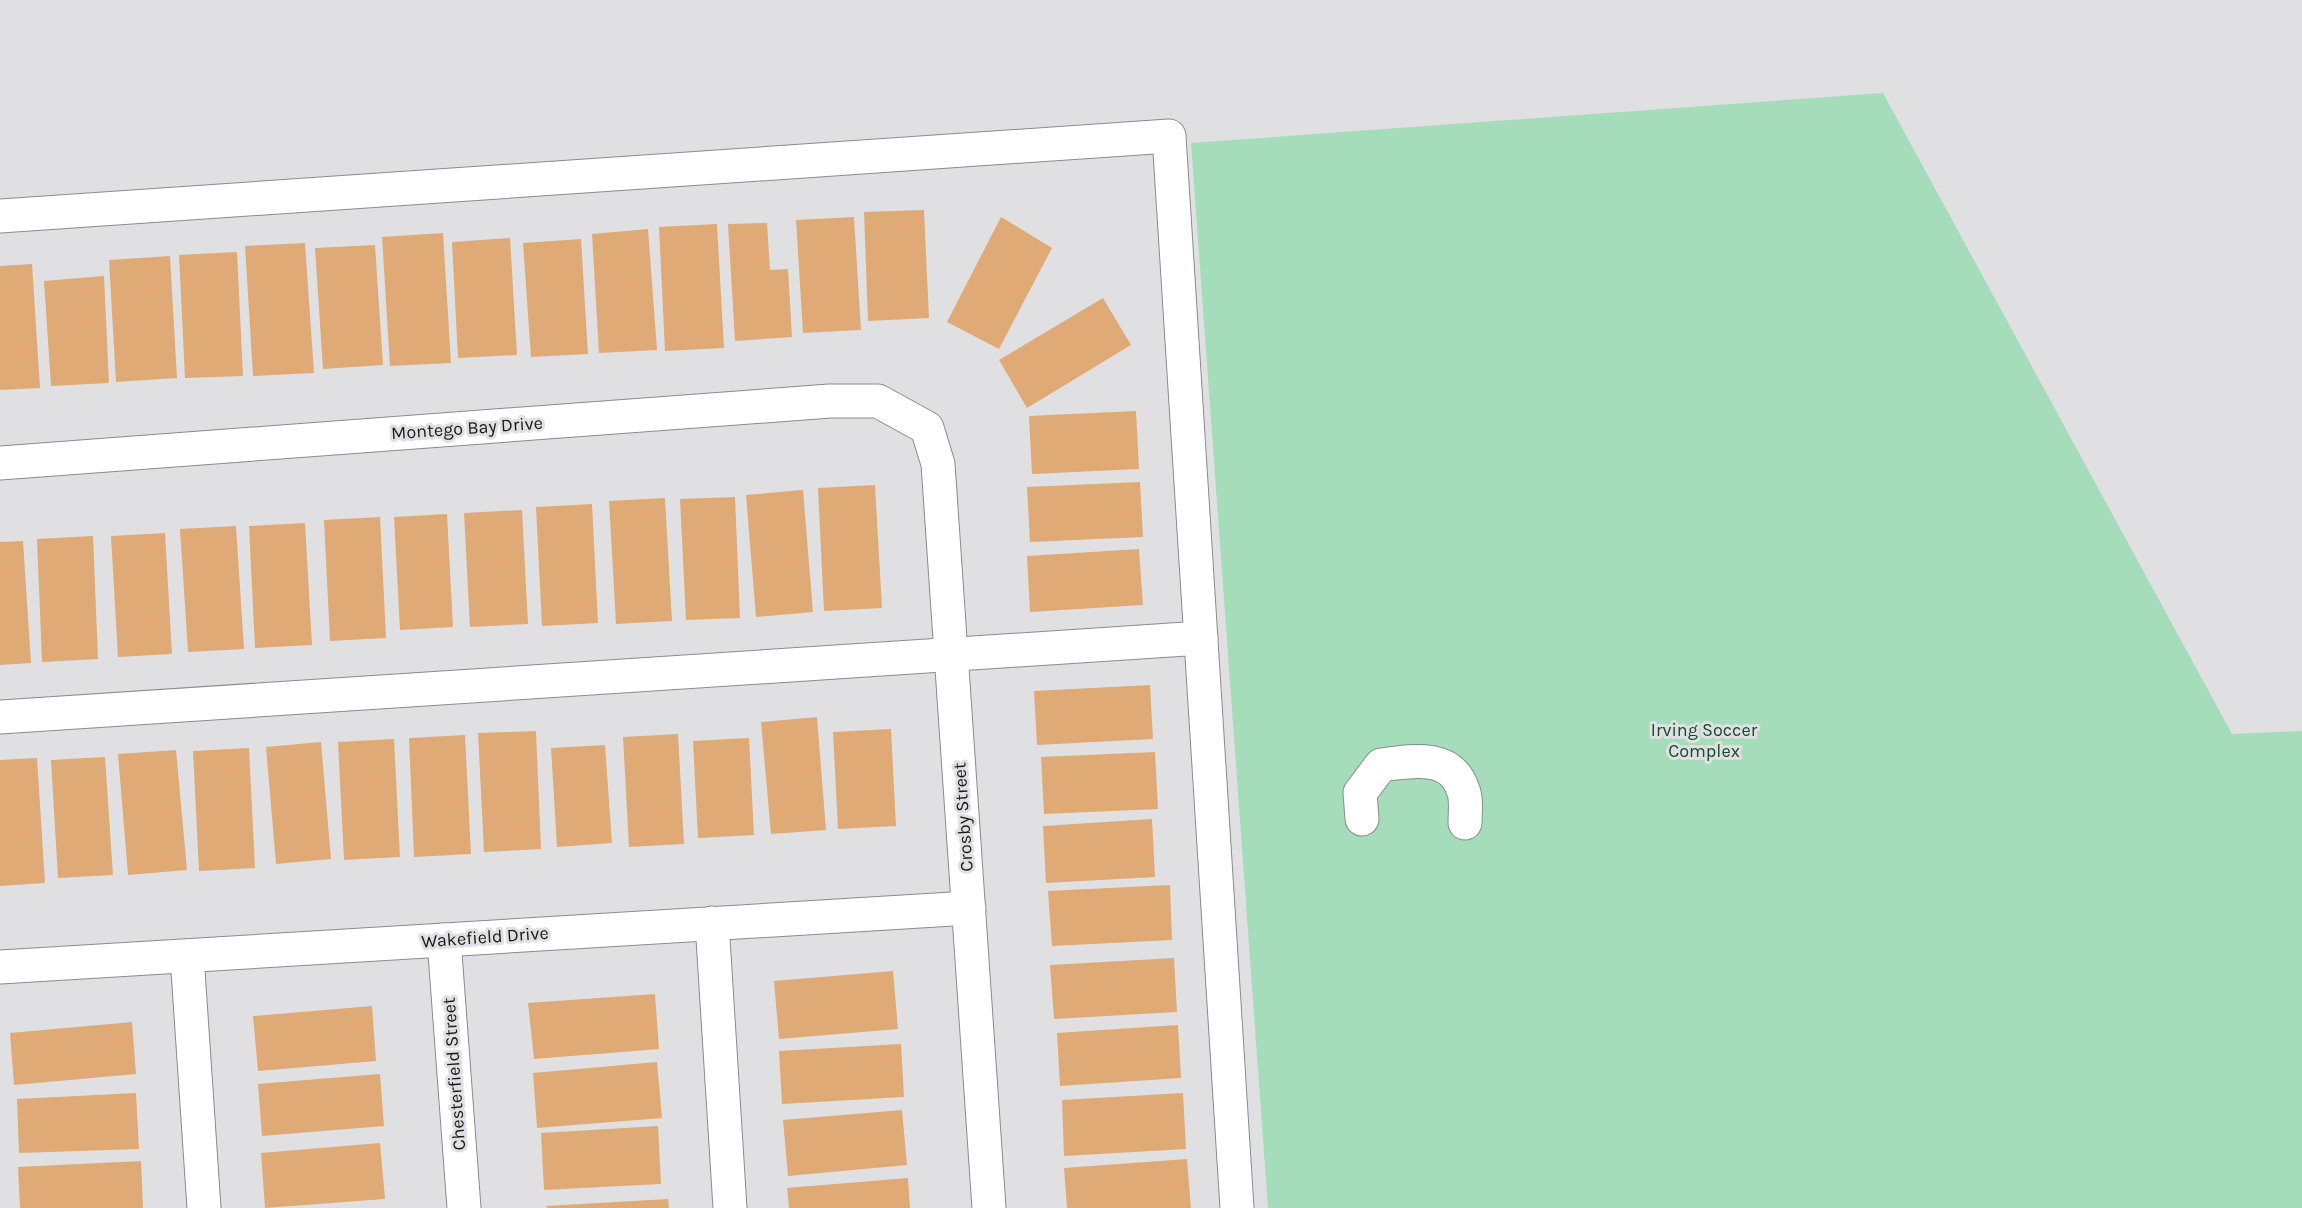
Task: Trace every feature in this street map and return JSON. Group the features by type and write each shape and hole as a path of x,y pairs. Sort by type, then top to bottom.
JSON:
{"street":[{"path":"0,216 1169,136 1237,1208"},
{"name":"Montego Bay Drive","path":"0,463 830,401 878,401 927,428"},
{"name":"Crosby Street","path":"927,428 938,464 989,1208"},
{"path":"0,717 1201,638"},
{"path":"1362,819 1360,793 1381,765 1413,760 1440,763 1455,774 1464,791 1465,823"},
{"name":"Wakefield Drive","path":"0,968 969,908"},
{"path":"712,923 730,1208"},
{"name":"Chesterfield Street","path":"444,940 464,1208"},
{"path":"187,956 204,1208"}],"green space":[{"name":"Irving Soccer Complex","path":"1883,93 2232,734 2302,731 2302,1208 1268,1208 1191,143"}],"building":[{"path":"924,210 929,318 868,321 864,212"},
{"path":"854,217 861,330 803,333 796,220"},
{"path":"1001,217 1052,248 999,349 947,322"},
{"path":"767,223 770,270 788,269 792,337 735,341 728,224"},
{"path":"717,224 724,348 665,351 659,227"},
{"path":"648,229 657,350 599,353 592,234"},
{"path":"443,233 451,363 390,366 382,237"},
{"path":"510,238 517,355 458,358 452,242"},
{"path":"581,239 588,354 531,357 523,243"},
{"path":"305,243 314,373 253,376 245,246"},
{"path":"375,245 383,365 323,369 315,248"},
{"path":"237,252 243,376 185,378 179,255"},
{"path":"170,256 177,378 116,382 109,260"},
{"path":"32,264 40,388 0,390 0,266"},
{"path":"104,276 109,383 51,386 44,281"},
{"path":"1103,298 1131,345 1027,408 999,360"},
{"path":"1136,411 1139,469 1032,474 1029,416"},
{"path":"1140,482 1143,537 1030,542 1027,487"},
{"path":"875,485 882,608 824,611 818,488"},
{"path":"803,490 813,612 756,617 746,495"},
{"path":"735,497 740,618 686,620 680,499"},
{"path":"665,498 672,621 616,624 609,501"},
{"path":"592,504 598,623 542,626 536,507"},
{"path":"522,510 528,624 470,627 464,513"},
{"path":"447,514 453,627 400,630 394,517"},
{"path":"380,517 386,638 330,641 324,520"},
{"path":"305,523 312,645 255,648 249,526"},
{"path":"236,526 244,649 188,652 180,529"},
{"path":"165,533 172,654 118,657 111,536"},
{"path":"93,536 98,659 42,662 37,539"},
{"path":"23,541 31,663 0,665 0,542"},
{"path":"1139,549 1143,605 1030,612 1027,556"},
{"path":"1150,685 1153,739 1037,745 1034,691"},
{"path":"817,717 826,830 771,834 761,722"},
{"path":"891,729 896,826 838,829 833,732"},
{"path":"536,731 541,849 484,852 478,733"},
{"path":"678,734 684,844 629,847 623,737"},
{"path":"465,735 471,854 414,857 409,738"},
{"path":"749,738 754,835 698,838 693,741"},
{"path":"394,739 400,857 344,860 338,742"},
{"path":"321,742 331,859 276,864 266,747"},
{"path":"605,745 612,843 557,847 551,748"},
{"path":"249,748 255,868 199,871 193,751"},
{"path":"176,750 187,870 128,875 118,754"},
{"path":"1155,752 1158,809 1044,814 1041,757"},
{"path":"105,757 113,875 58,878 51,760"},
{"path":"37,758 45,883 0,886 0,760"},
{"path":"1152,819 1155,877 1046,883 1043,826"},
{"path":"1170,885 1172,940 1052,946 1048,891"},
{"path":"1174,958 1177,1012 1054,1019 1050,965"},
{"path":"893,971 898,1029 779,1039 774,981"},
{"path":"655,994 659,1049 534,1059 528,1003"},
{"path":"372,1006 376,1061 258,1071 253,1016"},
{"path":"132,1022 136,1074 14,1085 10,1033"},
{"path":"1178,1025 1181,1078 1060,1086 1057,1033"},
{"path":"901,1044 904,1097 782,1104 779,1051"},
{"path":"657,1062 662,1118 537,1128 533,1073"},
{"path":"380,1074 384,1126 262,1136 258,1084"},
{"path":"136,1093 139,1149 19,1153 17,1099"},
{"path":"1183,1093 1186,1149 1064,1156 1062,1100"},
{"path":"902,1110 907,1165 788,1176 783,1120"},
{"path":"658,1126 661,1184 544,1190 541,1133"},
{"path":"380,1143 385,1199 265,1208 261,1153"},
{"path":"1187,1159 1191,1208 1067,1208 1064,1168"},
{"path":"141,1161 143,1208 20,1208 18,1167"},
{"path":"908,1178 910,1208 789,1208 787,1188"},
{"path":"668,1199 669,1208 547,1208 546,1206"}]}
